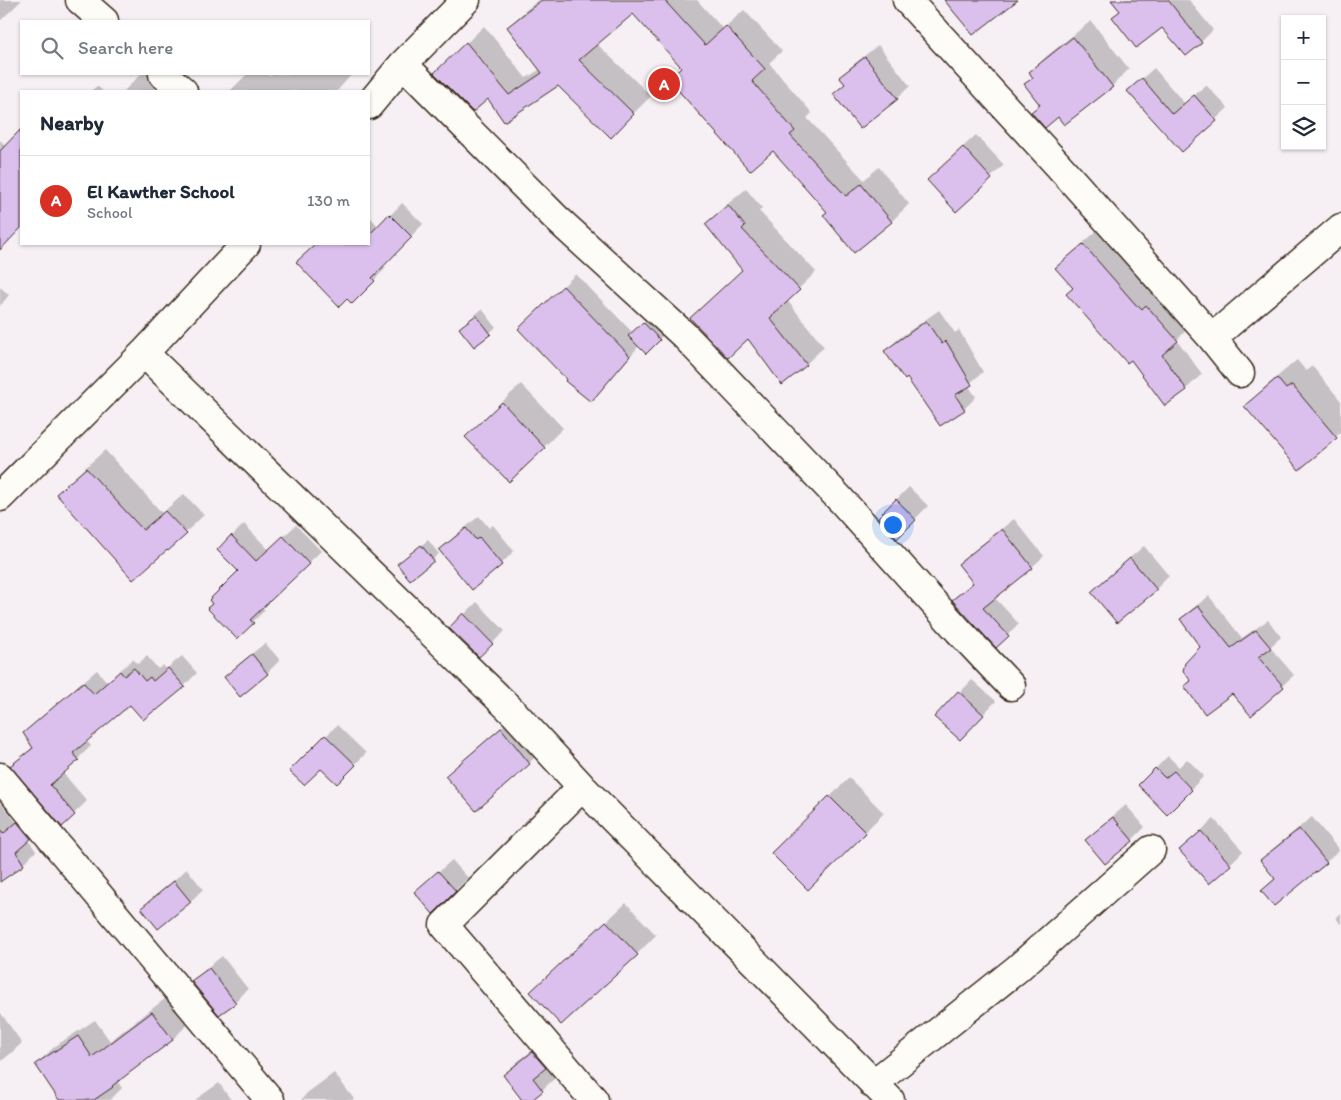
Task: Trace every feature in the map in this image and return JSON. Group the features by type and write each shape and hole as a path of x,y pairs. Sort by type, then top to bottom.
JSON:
{"street":[{"path":"80,0 103,20"},
{"path":"370,104 403,64 466,0"},
{"path":"907,0 1059,166 1212,338 1240,373"},
{"path":"403,64 556,218 685,336 841,500 1011,686"},
{"path":"164,75 182,90"},
{"path":"1212,338 1341,228"},
{"path":"0,497 144,353 245,245"},
{"path":"144,353 515,714 582,786 881,1092 1151,850"},
{"path":"0,777 270,1100"},
{"path":"582,786 444,925 594,1100"}],"building":[{"path":"542,0 664,0 705,45 726,26 765,69 752,81 795,131 790,135 846,196 861,184 892,222 854,253 823,215 827,212 773,151 750,171 668,79 681,67 633,14 579,60 634,114 611,138 558,86 504,122 488,99 473,112 434,73 466,42 509,95 542,73 507,27"},
{"path":"944,0 1018,0 973,35"},
{"path":"1111,0 1168,0 1202,43 1186,56 1162,28 1136,48 1112,17 1120,11"},
{"path":"1073,37 1113,87 1064,125 1058,117 1045,128 1031,112 1040,105 1024,84 1033,78 1029,72"},
{"path":"865,57 898,99 860,129 833,94 845,84 839,77"},
{"path":"1142,78 1172,114 1194,95 1217,121 1182,152 1127,91"},
{"path":"20,130 20,229 0,250 0,151"},
{"path":"963,147 992,179 956,212 927,180"},
{"path":"728,205 745,226 742,229 800,290 770,318 807,365 782,385 748,339 728,358 690,318 742,270 705,224"},
{"path":"389,214 412,237 372,278 375,281 352,304 347,299 339,307 296,262 315,245 370,245 370,234"},
{"path":"1083,244 1137,306 1142,309 1146,305 1178,341 1162,355 1187,390 1165,406 1131,360 1127,363 1066,294 1073,288 1055,268"},
{"path":"563,286 630,356 591,402 565,381 566,379 518,329"},
{"path":"476,315 491,334 474,347 459,328"},
{"path":"926,321 942,344 946,341 972,385 955,395 965,410 940,426 907,378 905,380 884,351"},
{"path":"643,322 660,340 646,354 628,336"},
{"path":"1277,378 1286,389 1292,385 1337,438 1299,470 1244,406"},
{"path":"502,402 545,448 509,482 465,437"},
{"path":"86,468 143,530 165,511 187,534 133,580 56,494"},
{"path":"896,499 916,520 897,539 878,517"},
{"path":"466,528 476,540 479,537 502,565 472,590 439,550"},
{"path":"1002,529 1033,568 983,608 1009,636 996,648 952,600 973,583 958,564"},
{"path":"231,535 256,561 283,536 309,564 250,620 254,623 237,639 207,608 212,604 209,600 238,571 217,550"},
{"path":"421,545 434,561 410,580 397,564"},
{"path":"1130,558 1157,590 1117,623 1091,592"},
{"path":"1198,606 1231,648 1256,630 1271,648 1258,657 1284,687 1251,716 1232,694 1205,714 1184,686 1191,681 1183,671 1185,663 1200,647 1180,619"},
{"path":"463,613 493,644 479,657 449,628"},
{"path":"252,654 268,674 240,697 224,677"},
{"path":"134,668 145,681 150,677 153,681 168,668 185,687 143,720 130,705 73,753 79,760 50,785 75,815 62,827 10,766 33,748 23,733 83,682 94,694 120,671 124,676"},
{"path":"958,691 984,715 960,740 934,717"},
{"path":"501,728 530,764 476,811 445,776"},
{"path":"325,735 356,765 337,784 321,769 304,785 289,771"},
{"path":"1155,768 1165,778 1174,771 1192,790 1167,815 1138,785"},
{"path":"829,796 866,833 808,890 771,853"},
{"path":"1113,817 1133,841 1105,864 1085,840"},
{"path":"17,822 31,839 16,852 24,865 0,882 0,830 3,834"},
{"path":"1299,829 1327,863 1274,906 1261,891 1275,879 1260,860"},
{"path":"1201,831 1231,865 1209,884 1179,850"},
{"path":"438,871 456,891 433,914 414,892"},
{"path":"174,881 191,902 158,929 141,908"},
{"path":"606,921 638,955 561,1025 530,992"},
{"path":"209,968 236,1003 219,1015 191,981"},
{"path":"152,1012 173,1040 94,1100 59,1100 35,1064 78,1036 92,1057"},
{"path":"532,1052 546,1068 533,1078 543,1091 532,1100 522,1100 503,1075"}],"place":[{"name":"El Kawther School","path":"664,84"}]}
